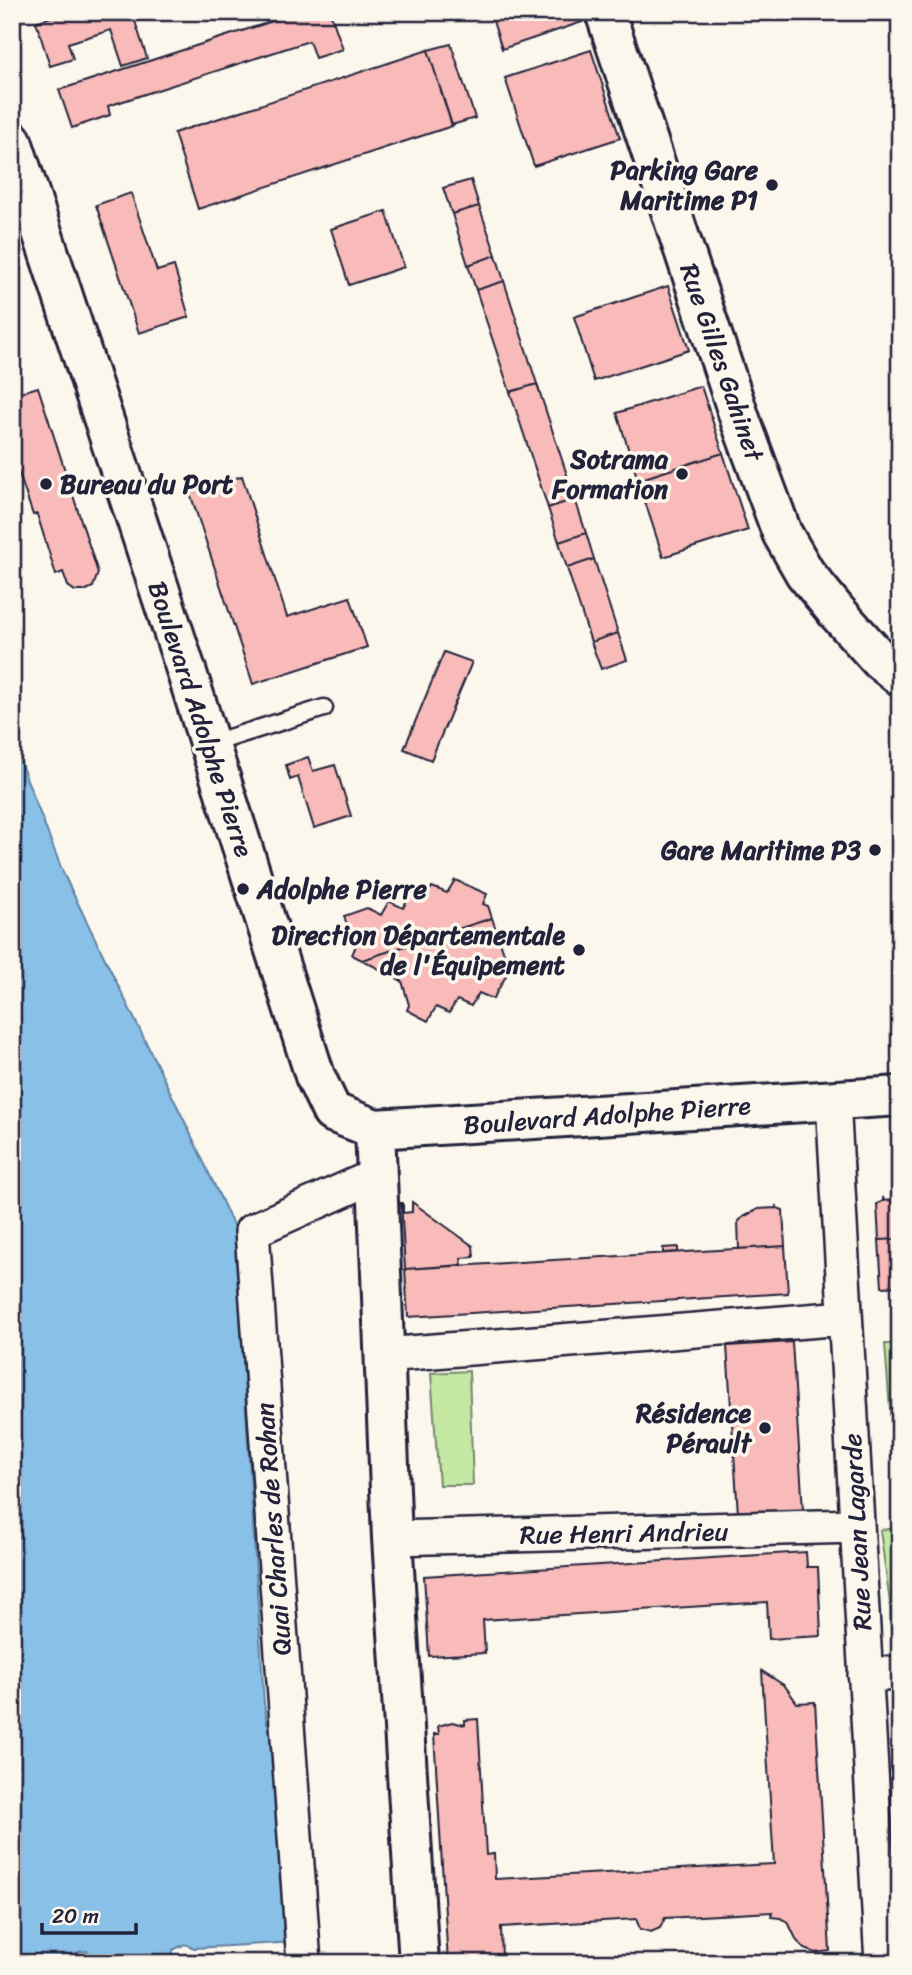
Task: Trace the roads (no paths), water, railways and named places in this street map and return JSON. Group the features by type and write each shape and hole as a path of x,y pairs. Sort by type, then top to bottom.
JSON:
{"street":[{"name":"Rue Gilles Gahinet","path":"605,12 741,422 782,533 805,573 836,611 880,660 900,676"},
{"name":"Boulevard Adolphe Pierre","path":"12,141 210,744 315,1076 332,1112 375,1129 900,1096"},
{"name":"Rue Jean Lagarde","path":"832,1100 881,1963"},
{"path":"375,1129 392,1538 419,1963"},
{"name":"Quai Charles de Rohan","path":"304,1963 252,1231 377,1175"},
{"path":"384,1355 845,1318"},
{"name":"Rue Henri Andrieu","path":"392,1538 857,1527"},
{"path":"865,1675 900,1673"}],"lane":[{"path":"210,744 324,708"}],"water":[{"path":"12,741 64,875 235,1229 264,1703 267,1723 276,1723 296,1942 194,1948 185,1944 173,1950 172,1963 96,1963 95,1957 87,1951 76,1953 71,1963 44,1963 43,1958 12,1960"}],"place":[{"name":"Parking Gare Maritime P1","path":"772,185"},
{"name":"Sotrama Formation","path":"682,474"},
{"name":"Bureau du Port","path":"46,484"},
{"name":"Gare Maritime P3","path":"875,850"},
{"name":"Adolphe Pierre","path":"243,889"},
{"name":"Direction Départementale de l'Équipement","path":"579,950"},
{"name":"Résidence Pérault","path":"765,1428"}]}
